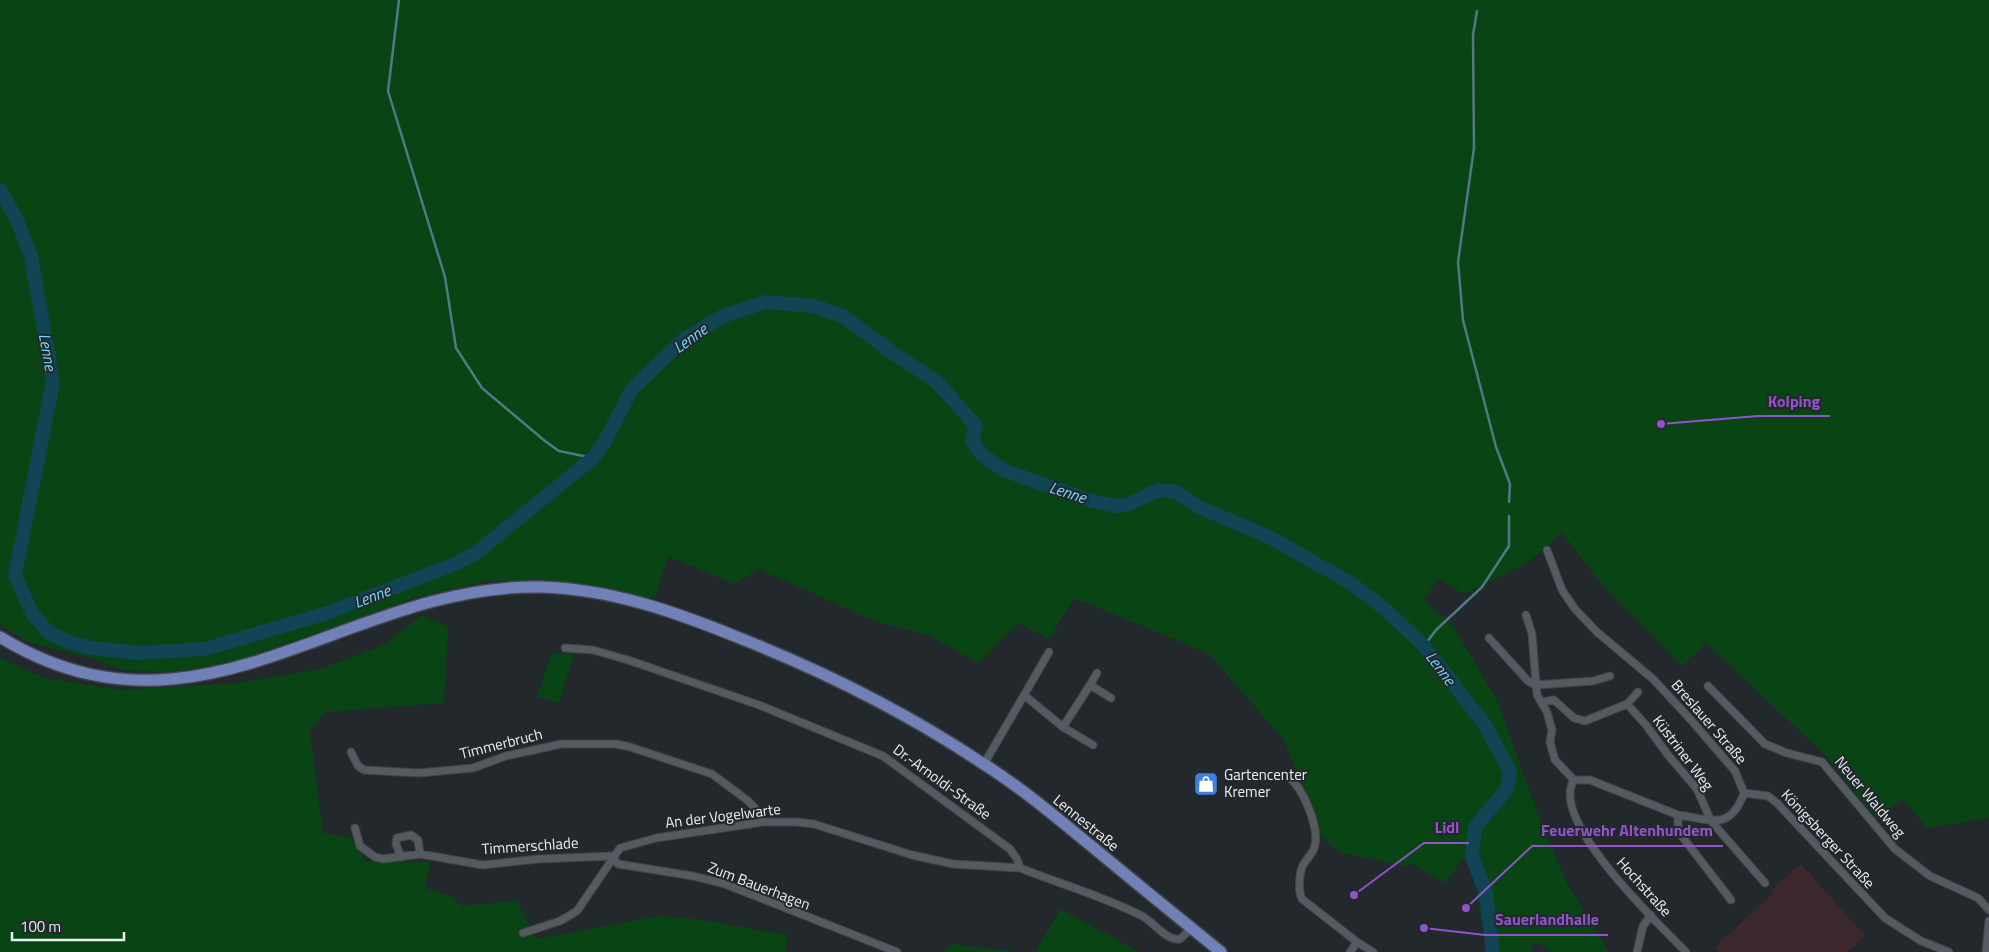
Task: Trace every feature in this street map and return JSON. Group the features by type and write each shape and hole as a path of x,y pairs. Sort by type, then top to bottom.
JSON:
{"main road":[{"name":"Lennestraße","path":"2,638 44,660 86,673 131,680 167,680 213,674 258,662 408,608 459,595 518,588 565,588 622,597 684,615 757,645 846,685 925,728 984,764 1049,812 1221,952"}],"street":[{"name":"Breslauer Straße","path":"1547,550 1562,590 1576,609 1597,632 1646,673 1691,720 1735,771 1744,793"},
{"path":"1526,616 1532,634 1537,694 1542,702 1552,730 1550,742 1555,760 1574,780 1590,780 1678,816 1693,816 1711,821 1720,821 1732,814 1744,793"},
{"path":"1489,638 1528,681 1536,685 1593,680 1610,676"},
{"name":"Dr.-Arnoldi-Straße","path":"565,648 603,652 759,705 883,756 1010,849 1018,859 1020,868"},
{"path":"984,764 1049,652"},
{"path":"1062,727 1097,673"},
{"path":"1090,684 1111,698"},
{"name":"Neuer Waldweg","path":"1708,686 1765,744 1781,751 1822,762 1895,849 1930,876 1978,898 1989,910"},
{"path":"1542,702 1554,700 1574,718 1585,721 1627,704 1638,692"},
{"path":"1024,695 1062,727 1093,745"},
{"name":"Küstriner Weg","path":"1627,704 1646,724 1668,756 1697,789 1711,821 1766,883"},
{"name":"Timmerbruch","path":"351,752 358,766 364,770 419,773 480,767 506,756 561,744 616,744 695,767 722,780 755,808 763,822"},
{"path":"1289,777 1301,791 1311,815 1316,837 1315,846 1302,868 1300,894 1302,900 1373,952"},
{"name":"Hochstraße","path":"1574,780 1568,791 1569,797 1582,830 1606,867 1686,952"},
{"name":"Königsberger Straße","path":"1744,793 1768,796 1777,803 1885,918 1921,941 1949,952"},
{"path":"1678,816 1678,831 1731,900"},
{"name":"An der Vogelwarte","path":"612,856 620,848 656,838 763,822 814,824 912,855 954,864 1020,868"},
{"name":"Timmerschlade","path":"355,828 360,846 366,852 383,859 420,854 483,865 538,859 612,856"},
{"path":"401,857 396,844 397,838 411,835 418,840 420,854"},
{"path":"523,933 560,921 577,911 601,878 612,856"},
{"name":"Zum Bauerhagen","path":"612,856 618,864 693,876 725,884 897,952"},
{"path":"1020,868 1135,912 1171,938 1180,939 1192,928"},
{"path":"1637,952 1643,926 1651,915"},
{"path":"1986,952 1989,921"},
{"path":"1350,952 1357,942"}],"shaded area":[{"path":"1801,864 1865,936 1847,952 1720,952 1715,947 1773,893 1770,891"}],"green space":[{"path":"0,0 1989,0 1989,818 1927,828 1902,799 1877,819 1824,754 1706,643 1682,666 1603,586 1562,533 1527,563 1464,594 1438,579 1424,599 1453,626 1498,702 1537,812 1566,882 1609,952 1551,952 1535,941 1531,952 1488,952 1470,862 1464,858 1445,883 1411,863 1404,866 1343,853 1329,845 1320,833 1284,740 1208,653 1074,598 1049,639 1018,623 979,663 929,636 872,620 759,569 734,584 668,556 655,599 611,588 549,580 486,581 414,598 217,667 167,672 122,670 94,659 27,642 0,624"},
{"path":"422,615 448,627 444,703 325,712 310,731 323,833 350,837 365,861 430,862 425,888 453,897 462,906 517,901 537,939 659,916 696,919 787,935 786,952 0,952 0,658 45,678 122,690 236,683 320,669 382,646"},
{"path":"552,653 574,654 559,703 537,697"},
{"path":"1061,909 1139,952 1035,952"},
{"path":"952,944 1013,952 943,952"}],"waterway":[{"path":"399,0 388,91 445,277 456,348 482,388 545,441 559,451 593,458"},
{"path":"1477,11 1473,35 1474,148 1458,262 1463,320 1496,447 1510,484 1509,502"},
{"name":"Lenne","path":"0,190 17,220 31,256 53,382 15,575 32,613 49,633 69,642 92,648 138,653 205,649 327,613 455,564 476,553 593,458 604,443 632,389 683,340 723,316 766,302 813,306 843,316 893,353 937,382 976,426 972,441 981,454 1003,470 1088,500 1116,506 1127,505 1159,490 1176,492 1199,507 1267,536 1349,582 1386,610 1424,646 1485,725 1510,772 1507,789 1475,827 1472,856 1486,893 1493,952"},
{"path":"1424,646 1436,630 1482,587 1509,546 1509,516"}],"place":[{"name":"Kolping","path":"1661,424"},
{"name":"Gartencenter Kremer","path":"1206,784"},
{"name":"Lidl","path":"1354,895"},
{"name":"Feuerwehr Altenhundem","path":"1466,908"},
{"name":"Sauerlandhalle","path":"1424,928"}]}
